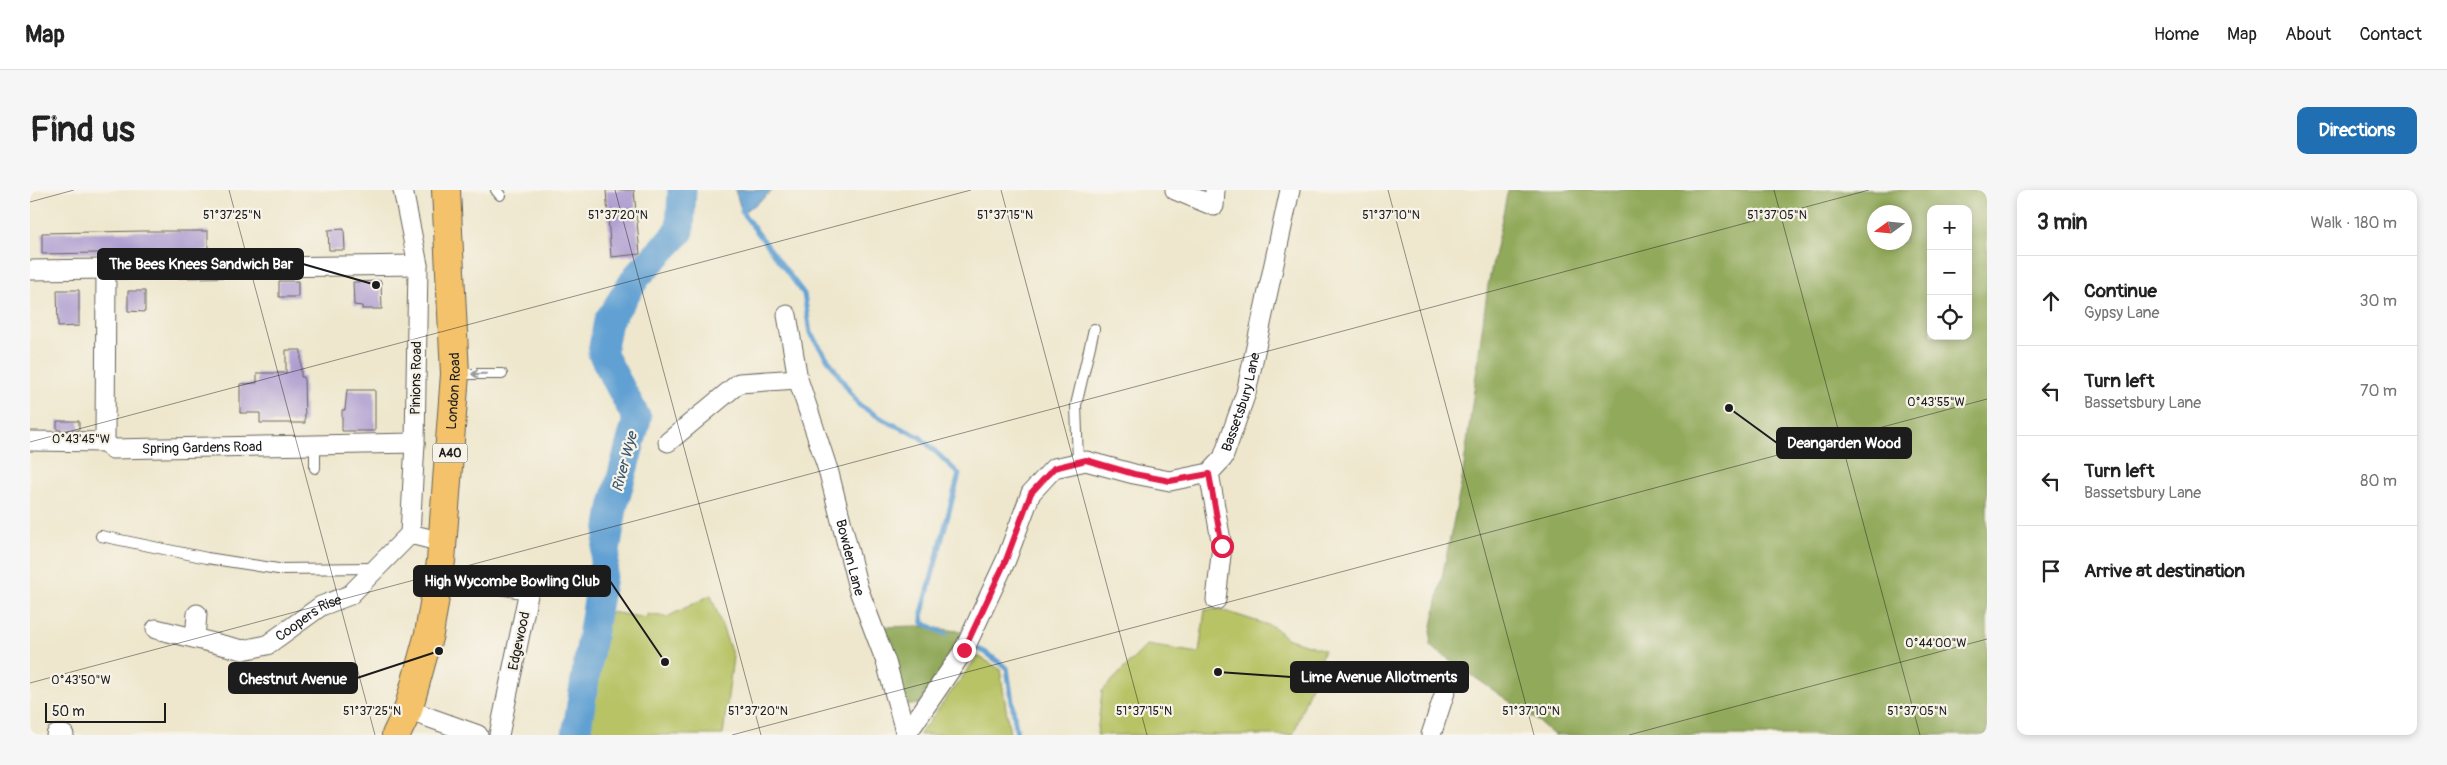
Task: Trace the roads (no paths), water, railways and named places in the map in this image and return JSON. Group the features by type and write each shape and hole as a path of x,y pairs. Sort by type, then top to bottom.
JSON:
{"main road":[{"name":"London Road","path":"396,735 408,710 429,634 442,542 455,374 446,190"}],"street":[{"name":"Pinions Road","path":"403,190 418,265 415,443 410,534"},
{"path":"1176,190 1214,206 1215,190"},
{"name":"Bassetsbury Lane","path":"1209,474 1223,458 1246,393 1290,190"},
{"path":"30,270 106,271 418,265"},
{"path":"105,442 106,271"},
{"name":"Bowden Lane","path":"787,314 798,380 829,473 858,588 886,662 906,735"},
{"path":"668,442 739,383 798,380"},
{"name":"Spring Gardens Road","path":"30,441 105,442 112,449 415,443"},
{"path":"906,735 964,650 1006,560 1031,493 1054,468 1086,460 1134,474 1170,481 1209,474 1222,546 1216,600"},
{"path":"410,534 442,542"},
{"name":"Coopers Rise","path":"156,628 243,650 267,645 321,606 350,595 374,568 410,534"},
{"name":"Edgewood","path":"487,582 530,590 499,735"},
{"path":"195,638 197,614"},
{"path":"1431,735 1448,683"},
{"path":"408,710 478,735"},
{"path":"56,734 64,735"}],"lane":[{"path":"1078,462 1076,405 1094,329"},
{"path":"455,374 502,374"},
{"path":"315,445 315,468"},
{"path":"101,536 207,558 278,569 374,568"}],"water":[{"path":"735,190 773,190 755,205 742,212"}],"waterway":[{"name":"River Wye","path":"576,735 613,508 637,419 602,353 608,321 637,276 680,231 682,190"},
{"path":"743,206 742,212 804,294 810,333 859,405 884,420 920,437 959,474 922,613 923,623 946,634"},
{"path":"972,646 985,652 1007,668 1017,735"}],"place":[{"name":"The Bees Knees Sandwich Bar","path":"376,285"},
{"name":"Deangarden Wood","path":"1729,408"},
{"name":"Chestnut Avenue","path":"439,651"},
{"name":"High Wycombe Bowling Club","path":"665,662"},
{"name":"Lime Avenue Allotments","path":"1218,672"}]}
